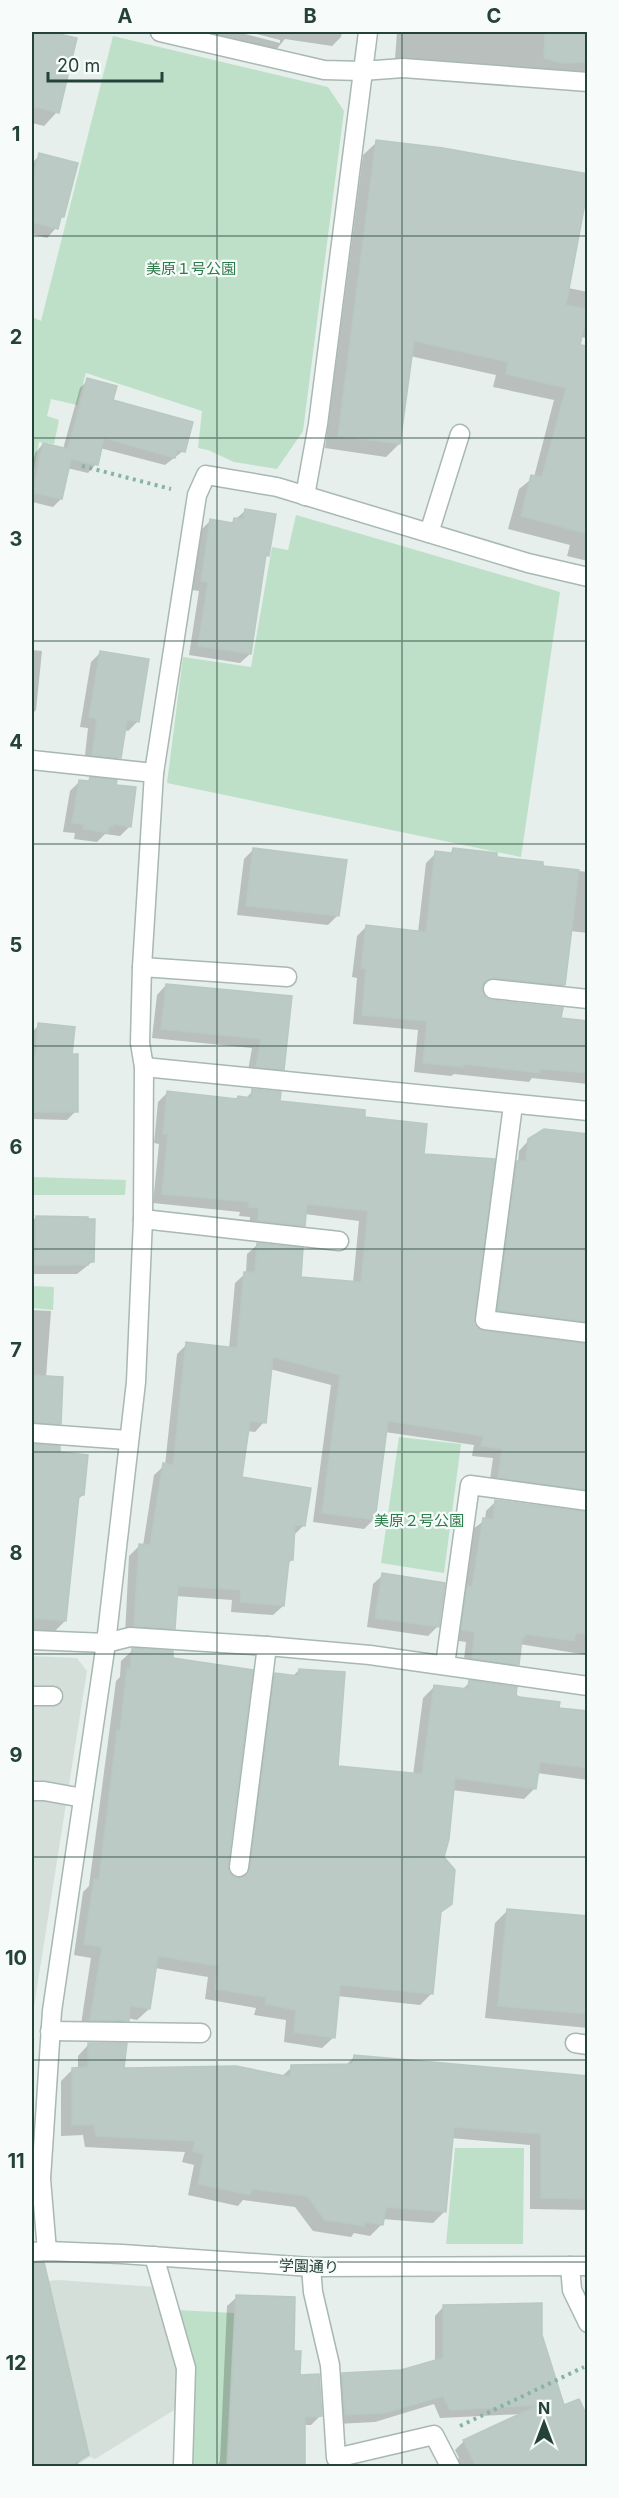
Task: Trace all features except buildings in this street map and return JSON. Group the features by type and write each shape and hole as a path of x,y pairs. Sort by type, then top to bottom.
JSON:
{"street":[{"path":"160,32 324,70 362,71 403,68 588,82"},
{"path":"305,496 318,424 368,32"},
{"path":"429,533 460,434"},
{"path":"39,2252 50,2031 59,1970 58,1958 106,1643 127,1440 136,1382 143,1219 144,1067 140,1043 142,967 154,773 197,495 206,475 277,487 528,563 588,577"},
{"path":"32,760 154,773"},
{"path":"142,967 287,977"},
{"path":"493,989 588,999"},
{"path":"144,1067 588,1111"},
{"path":"513,1105 485,1320 588,1333"},
{"path":"143,1219 339,1241"},
{"path":"32,1433 127,1440"},
{"path":"445,1665 470,1485 588,1501"},
{"path":"32,1640 106,1643 130,1637 370,1655 588,1686"},
{"path":"239,1867 267,1647"},
{"path":"32,1696 53,1696"},
{"path":"32,1791 83,1798"},
{"path":"50,2031 201,2033"},
{"name":"学園通り","path":"39,2252 154,2256 311,2267 579,2266"},
{"path":"154,2256 186,2368 183,2466"},
{"path":"579,2266 572,2290 588,2323"},
{"path":"311,2267 313,2292 330,2365 336,2458 434,2435 450,2466"}],"path":[{"path":"82,466 197,495"},
{"path":"434,2435 456,2428 584,2367"}],"shaded area":[{"path":"32,1656 77,1658 87,1671 33,2013 32,2037"},
{"path":"59,2280 155,2287 182,2384 179,2407 95,2459 90,2457 75,2466 32,2466 32,2282"}],"green space":[{"name":"美原１号公園","path":"113,36 328,87 344,111 303,431 277,469 234,462 198,448 202,411 86,373 77,405 51,399 47,416 59,420 54,444 39,442 32,479 32,317 41,321"},
{"path":"296,515 560,592 521,857 167,783 183,657 251,667 272,547 288,550"},
{"path":"32,1177 126,1180 125,1195 33,1195 32,1258"},
{"path":"32,1286 54,1287 53,1310 32,1308"},
{"name":"美原２号公園","path":"399,1437 461,1444 444,1573 381,1563"},
{"path":"455,2148 524,2148 523,2244 446,2244"},
{"path":"177,2310 234,2313 226,2466 188,2466"}]}
